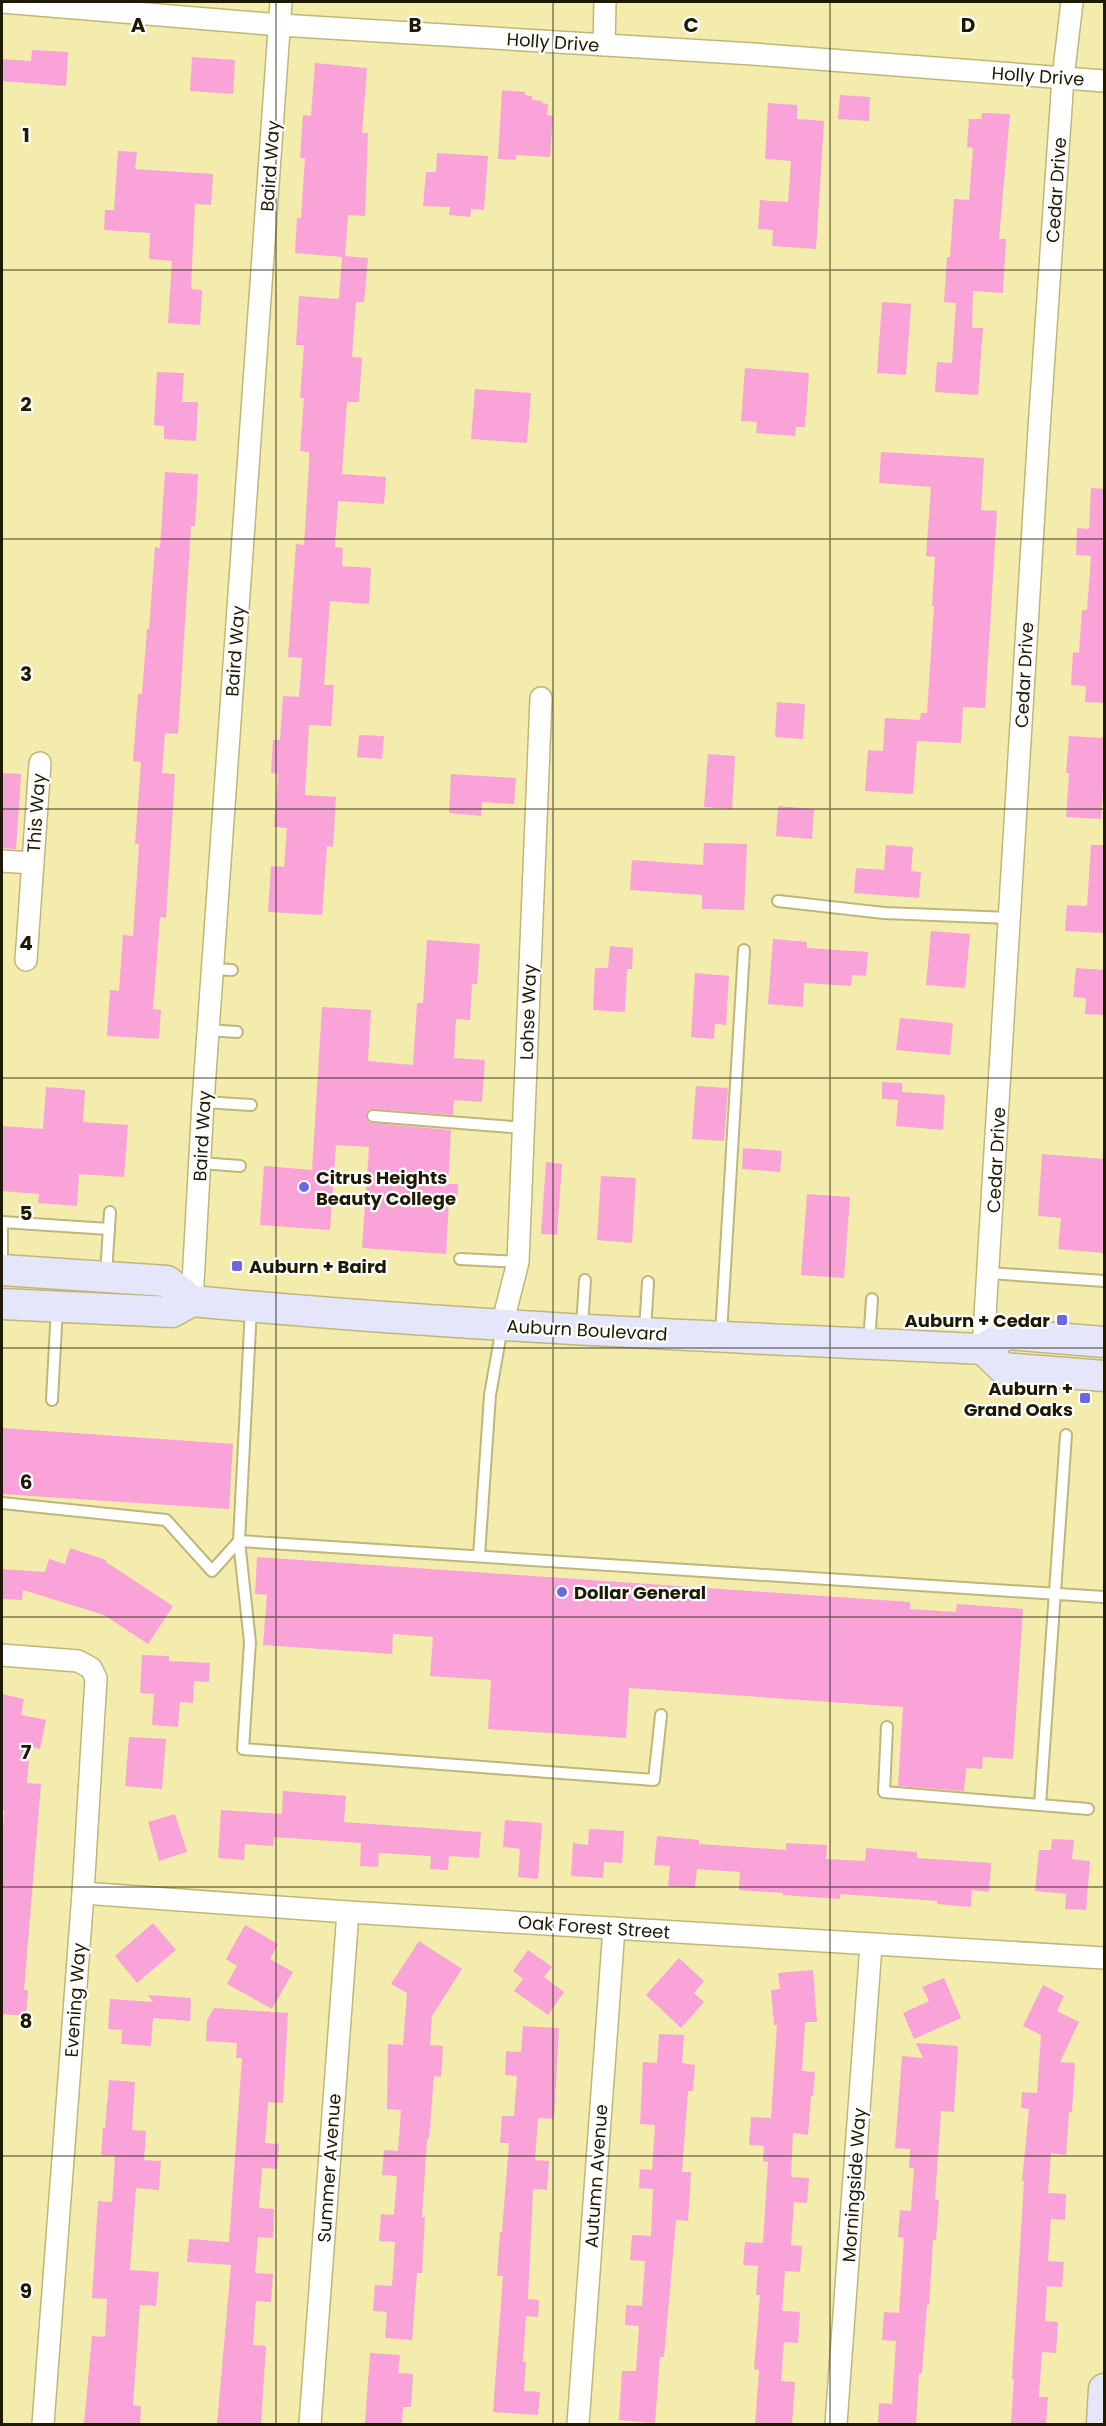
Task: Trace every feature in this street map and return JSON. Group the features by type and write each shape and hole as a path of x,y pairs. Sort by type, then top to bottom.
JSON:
{"main road":[{"path":"2,1270 167,1281 192,1301"},
{"name":"Auburn Boulevard","path":"2,1304 172,1312 192,1301 645,1334 983,1349"},
{"path":"1104,1342 1007,1334 983,1349 1003,1368 1104,1376"},
{"path":"1102,2424 1104,2389"}],"street":[{"name":"Holly Drive","path":"2,2 280,25 604,45 1100,81"},
{"name":"Baird Way","path":"192,1301 208,1030 222,970 281,2"},
{"path":"604,45 605,2"},
{"name":"Cedar Drive","path":"983,1349 1039,429 1064,78 1072,2"},
{"name":"Lohse Way","path":"502,1325 518,1262 541,698"},
{"name":"This Way","path":"26,960 40,763"},
{"name":"This Way","path":"2,861 33,863"},
{"name":"Evening Way","path":"2,1655 78,1661 91,1668 96,1678 83,1893 43,2424"},
{"name":"Oak Forest Street","path":"83,1893 348,1912 1104,1958"},
{"name":"Summer Avenue","path":"310,2424 348,1912"},
{"name":"Autumn Avenue","path":"578,2424 614,1928"},
{"name":"Morningside Way","path":"836,2424 871,1945"}],"lane":[{"path":"778,901 884,913 1010,918"},
{"path":"721,1337 744,950"},
{"path":"208,1030 237,1032"},
{"path":"203,1102 251,1105"},
{"path":"373,1116 524,1128"},
{"path":"201,1163 240,1166"},
{"path":"106,1278 110,1212"},
{"path":"2,1265 2,1222 109,1229"},
{"path":"460,1259 518,1262"},
{"path":"989,1273 1104,1281"},
{"path":"581,1329 585,1280"},
{"path":"645,1334 648,1282"},
{"path":"869,1344 872,1299"},
{"path":"52,1400 57,1307"},
{"path":"252,1307 239,1541 250,1642 243,1749 654,1780 662,1715"},
{"path":"479,1556 490,1395 502,1325"},
{"path":"1040,1805 1066,1435"},
{"path":"2,1503 166,1520 212,1571 239,1541"},
{"path":"239,1541 1104,1597"},
{"path":"886,1727 884,1792 1088,1809"}],"building":[{"path":"32,50 68,52 66,86 2,81 2,59 31,61"},
{"path":"192,57 235,60 233,94 190,91"},
{"path":"315,63 367,68 362,133 368,133 365,216 348,215 345,256 368,258 364,302 356,302 352,357 362,358 359,402 347,402 342,474 386,477 384,504 338,501 335,547 343,548 342,566 371,568 369,604 330,601 324,685 334,685 331,726 309,725 305,795 336,797 333,847 327,846 322,915 268,912 271,866 284,867 287,828 274,827 278,774 271,773 273,740 280,740 283,696 299,697 302,658 288,657 296,544 304,545 309,463 309,452 300,451 304,398 300,398 304,345 296,345 299,296 339,299 342,257 295,253 297,218 301,218 305,158 300,158 303,115 311,116"},
{"path":"502,90 525,92 525,95 532,96 532,100 548,104 547,115 553,116 550,157 516,155 516,160 498,159"},
{"path":"840,95 870,97 869,121 838,119"},
{"path":"768,103 797,105 797,119 824,121 816,249 772,246 773,230 758,229 760,200 788,202 791,161 765,159"},
{"path":"982,113 1010,114 999,239 1006,239 1003,293 973,291 972,328 983,328 978,395 935,392 937,362 952,363 956,303 944,302 954,199 969,200 973,148 967,147 969,119 981,119"},
{"path":"118,151 137,152 135,169 213,174 211,205 195,204 191,289 202,290 200,325 168,323 172,261 149,259 150,233 104,230 105,210 114,210"},
{"path":"437,153 488,156 484,210 471,209 470,217 449,215 450,207 423,206 426,172 436,172"},
{"path":"882,302 911,304 906,375 877,373"},
{"path":"745,368 809,373 805,427 796,427 795,436 756,433 757,422 741,421"},
{"path":"157,372 184,373 182,402 198,402 196,441 164,439 164,426 154,425"},
{"path":"475,389 531,393 527,443 471,439"},
{"path":"881,452 984,458 981,510 997,511 985,708 963,707 961,743 917,741 913,794 865,791 868,750 883,751 885,718 920,720 921,713 927,713 934,606 932,606 935,557 926,556 931,487 879,483"},
{"path":"165,472 198,474 195,526 191,526 178,734 165,733 162,773 175,774 166,918 160,917 153,1009 161,1010 159,1039 107,1036 110,990 119,991 123,935 133,936 139,844 135,844 141,762 133,761 138,694 142,694 147,629 149,629 155,547 160,548"},
{"path":"1091,488 1104,489 1104,703 1085,702 1086,686 1071,685 1073,652 1079,653 1082,610 1087,610 1091,556 1076,555 1077,528 1089,529"},
{"path":"777,702 805,704 803,739 775,737"},
{"path":"359,735 384,736 382,759 357,757"},
{"path":"1069,736 1104,738 1101,819 1066,817"},
{"path":"708,754 735,756 732,809 704,807"},
{"path":"2,773 21,774 16,849 2,848"},
{"path":"451,774 516,778 514,804 482,802 481,816 449,813"},
{"path":"778,806 814,809 812,839 776,836"},
{"path":"704,843 747,844 744,910 702,909 702,895 630,890 632,860 703,865"},
{"path":"886,845 913,847 911,871 921,872 919,898 854,893 856,868 884,870"},
{"path":"1091,845 1104,845 1104,933 1065,931 1067,905 1087,906"},
{"path":"931,931 970,934 965,988 926,985"},
{"path":"773,939 807,942 807,948 868,952 866,976 852,975 851,986 804,983 803,1007 768,1004"},
{"path":"427,940 480,944 477,984 472,984 470,1020 456,1019 454,1058 485,1060 482,1102 454,1100 453,1115 374,1109 367,1111 366,1116 368,1122 372,1123 451,1130 448,1184 458,1184 457,1201 449,1201 446,1254 362,1248 369,1147 336,1145 330,1230 260,1225 264,1166 312,1170 322,1007 371,1010 368,1061 413,1065 417,1003 423,1003"},
{"path":"610,946 633,948 632,969 627,969 625,1012 593,1010 595,968 608,968"},
{"path":"1076,968 1104,970 1104,1015 1085,1014 1086,998 1073,997"},
{"path":"695,973 729,976 726,1025 715,1024 714,1039 691,1037"},
{"path":"900,1018 953,1023 950,1055 896,1050"},
{"path":"882,1082 902,1083 902,1092 945,1095 943,1130 896,1126 898,1100 882,1099"},
{"path":"696,1086 728,1088 724,1141 692,1139"},
{"path":"46,1087 85,1090 83,1122 128,1125 124,1177 79,1174 77,1206 38,1203 39,1194 2,1191 2,1126 43,1129"},
{"path":"743,1148 782,1151 780,1172 742,1169"},
{"path":"1042,1154 1104,1159 1104,1253 1058,1249 1061,1218 1038,1216"},
{"path":"546,1162 562,1164 557,1235 541,1234"},
{"path":"601,1176 636,1178 632,1243 597,1240"},
{"path":"807,1194 850,1197 844,1278 801,1275"},
{"path":"2,1428 233,1444 229,1509 2,1494"},
{"path":"70,1548 106,1560 173,1606 148,1644 104,1615 23,1590 22,1600 2,1599 2,1569 45,1572 49,1559 65,1564"},
{"path":"257,1557 910,1602 910,1609 956,1612 957,1604 1023,1609 1013,1759 983,1757 982,1769 966,1768 964,1791 898,1786 903,1707 629,1688 626,1738 488,1729 491,1680 430,1676 433,1637 393,1634 392,1654 263,1645 267,1595 255,1594"},
{"path":"142,1655 169,1656 169,1661 210,1663 209,1682 194,1681 193,1703 180,1702 178,1727 152,1725 154,1694 140,1693"},
{"path":"2,1694 24,1699 21,1715 46,1720 40,1749 30,1747 27,1783 41,1784 24,1990 28,1990 26,2016 2,2014 4,1810 2,1810"},
{"path":"129,1737 166,1739 162,1789 125,1786"},
{"path":"283,1791 346,1796 344,1822 481,1832 479,1858 449,1856 448,1870 430,1869 431,1856 379,1853 378,1867 360,1866 361,1843 274,1837 273,1846 245,1844 244,1860 218,1858 221,1810 282,1814"},
{"path":"175,1814 187,1852 159,1861 148,1822"},
{"path":"505,1820 542,1823 538,1879 518,1877 520,1849 503,1847"},
{"path":"589,1829 624,1831 622,1863 604,1862 603,1878 571,1876 573,1843 588,1845"},
{"path":"657,1836 699,1840 699,1844 786,1850 786,1843 827,1845 826,1859 865,1861 866,1848 917,1852 917,1858 991,1863 989,1892 972,1890 971,1907 937,1904 937,1901 840,1894 840,1899 783,1895 783,1893 739,1890 740,1872 697,1869 695,1888 668,1886 670,1866 654,1865"},
{"path":"1052,1839 1074,1840 1072,1859 1090,1861 1086,1910 1065,1909 1066,1894 1035,1891 1039,1850 1051,1850"},
{"path":"153,1923 176,1950 137,1983 115,1956"},
{"path":"245,1925 278,1944 270,1959 293,1972 272,2009 227,1984 237,1966 226,1959"},
{"path":"419,1941 462,1969 432,2016 430,2045 443,2046 441,2077 434,2076 429,2139 427,2139 422,2217 425,2217 422,2273 417,2273 412,2340 385,2338 387,2312 373,2311 375,2285 392,2286 395,2242 379,2241 381,2214 394,2215 397,2176 382,2175 384,2150 398,2151 401,2110 387,2109 388,2044 403,2045 407,1993 391,1984"},
{"path":"528,1950 552,1967 544,1977 564,1992 548,2015 514,1991 523,1979 513,1971"},
{"path":"679,1958 704,1981 694,1993 704,2002 681,2028 646,1995"},
{"path":"813,1970 817,2022 805,2022 802,2071 815,2072 813,2096 811,2096 808,2135 793,2133 791,2177 809,2178 807,2203 794,2202 791,2245 802,2246 800,2272 785,2271 782,2311 800,2312 798,2343 784,2342 781,2381 795,2382 792,2424 755,2424 759,2370 754,2369 760,2295 756,2295 758,2266 743,2265 745,2242 763,2243 768,2162 763,2161 764,2146 749,2145 751,2117 771,2118 777,2025 774,2025 771,1990 780,1989 778,1973"},
{"path":"944,1978 961,2018 914,2039 903,2013 929,2001 922,1987"},
{"path":"1043,1985 1064,1996 1057,2011 1079,2022 1060,2062 1075,2063 1072,2112 1069,2112 1066,2155 1051,2153 1048,2193 1066,2194 1065,2220 1051,2219 1048,2261 1064,2262 1062,2287 1047,2286 1045,2321 1058,2322 1056,2353 1042,2352 1039,2397 1048,2397 1046,2424 1011,2424 1024,2181 1022,2181 1029,2109 1021,2108 1022,2092 1037,2093 1041,2035 1023,2026"},
{"path":"148,1995 191,1998 190,2021 153,2018 151,2046 121,2044 122,2030 108,2029 110,1999 153,2002"},
{"path":"214,2008 288,2013 283,2103 268,2102 265,2143 279,2144 277,2169 262,2168 259,2208 274,2209 273,2238 258,2237 255,2273 273,2274 271,2302 256,2301 253,2345 266,2346 261,2424 217,2424 231,2265 187,2262 189,2239 229,2242 242,2058 236,2058 237,2043 206,2041 207,2020"},
{"path":"523,2026 559,2028 554,2119 538,2118 535,2160 549,2161 547,2190 533,2189 528,2299 539,2300 538,2317 526,2316 523,2362 526,2362 524,2391 540,2392 538,2415 493,2412 503,2276 497,2276 509,2143 500,2143 502,2116 514,2116 517,2076 505,2075 506,2051 521,2052"},
{"path":"659,2034 684,2035 682,2063 695,2065 693,2091 688,2091 682,2172 691,2172 688,2221 676,2220 664,2357 660,2357 655,2423 619,2420 622,2371 636,2371 639,2326 625,2325 626,2305 642,2306 645,2261 630,2260 632,2235 651,2236 653,2189 639,2188 640,2169 652,2170 655,2125 640,2124 643,2062 657,2063"},
{"path":"916,2043 958,2046 954,2112 941,2111 935,2199 939,2200 936,2240 933,2240 929,2305 927,2305 922,2373 919,2373 916,2424 878,2424 879,2403 892,2404 896,2341 882,2340 884,2312 899,2313 904,2238 898,2237 900,2210 911,2211 914,2168 909,2168 910,2149 895,2148 902,2056 923,2058"},
{"path":"109,2080 135,2082 132,2130 146,2131 144,2160 161,2161 159,2190 136,2188 130,2270 159,2272 156,2306 140,2305 133,2405 141,2406 140,2424 84,2424 92,2336 105,2337 107,2299 92,2298 98,2201 112,2202 115,2156 101,2155"},
{"path":"370,2353 400,2355 398,2373 413,2374 411,2407 403,2407 402,2424 365,2424"}],"place":[{"name":"Citrus Heights Beauty College","path":"304,1187"},
{"name":"Auburn + Baird","path":"237,1266"},
{"name":"Auburn + Cedar","path":"1062,1320"},
{"name":"Auburn + Grand Oaks","path":"1085,1398"},
{"name":"Dollar General","path":"562,1592"}]}
